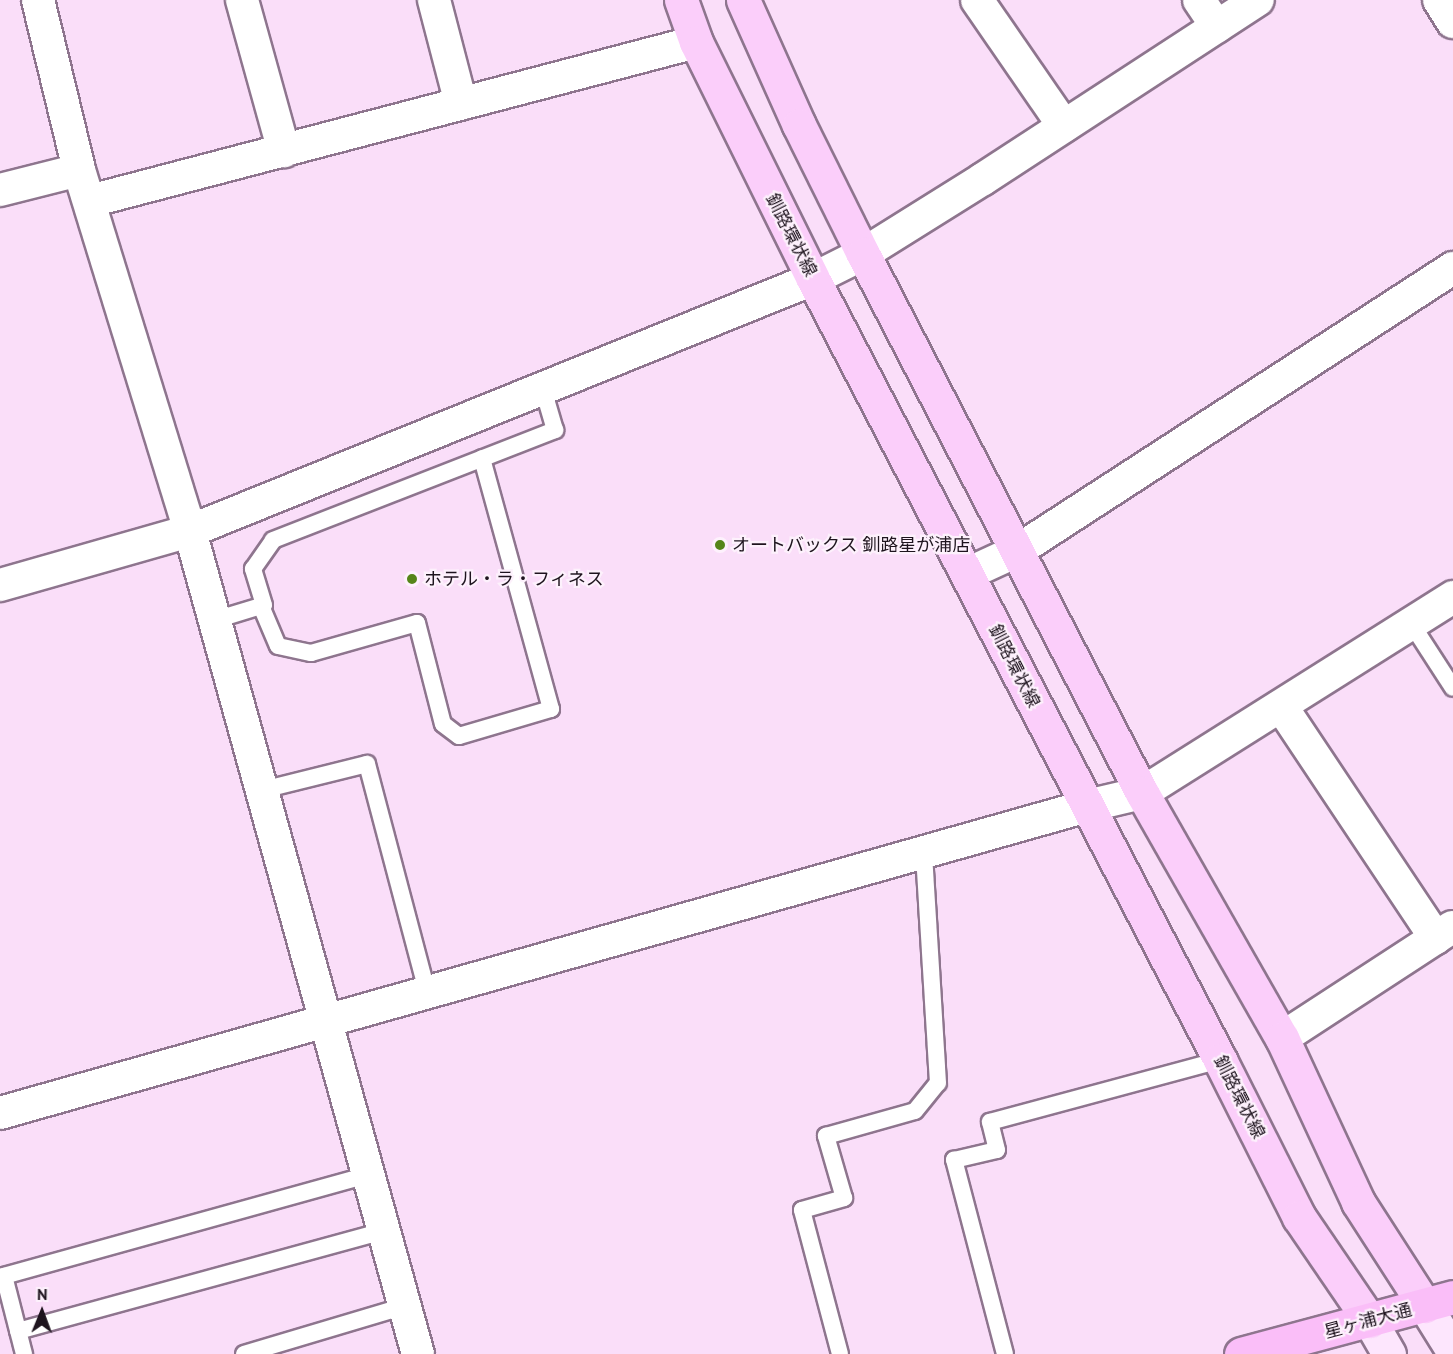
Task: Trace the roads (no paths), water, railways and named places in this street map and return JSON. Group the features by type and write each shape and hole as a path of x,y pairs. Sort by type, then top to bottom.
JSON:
{"highway":[{"name":"星ヶ浦大通","path":"1241,1354 1439,1301"}],"main road":[{"name":"釧路環状線","path":"681,0 696,42 813,279 1220,1060 1299,1217 1370,1321"},
{"path":"743,0 799,125 862,254 1142,793 1282,1038 1358,1202 1439,1301 1453,1351"},
{"path":"1370,1321 1389,1354"}],"street":[{"path":"38,0 79,170 190,531 418,1354"},
{"path":"242,0 284,151"},
{"path":"435,0 461,104"},
{"path":"977,0 1064,126"},
{"path":"1199,0 1217,27"},
{"path":"2,578 190,531 813,279 862,254 1258,0"},
{"path":"1439,0 1453,22"},
{"path":"90,201 696,42"},
{"path":"0,190 79,170"},
{"path":"967,574 1017,551 1453,268"},
{"path":"0,1113 1087,806 1142,793 1453,597"},
{"path":"1281,706 1444,932 1282,1038"}],"lane":[{"path":"215,620 264,605 253,568 273,540 555,430 543,389"},
{"path":"261,606 278,646 311,653 417,623 443,724 459,736 551,709 482,458"},
{"path":"1411,623 1453,688"},
{"path":"262,790 368,764 427,992"},
{"path":"840,1354 802,1210 844,1198 826,1136 915,1111 938,1083 924,853"},
{"path":"1005,1354 954,1160 997,1150 990,1122 1220,1060"},
{"path":"24,1354 2,1277 369,1175"},
{"path":"18,1331 384,1231"},
{"path":"244,1354 405,1306"}],"place":[{"name":"オートバックス 釧路星が浦店","path":"720,545"},
{"name":"ホテル・ラ・フィネス","path":"412,579"}]}
